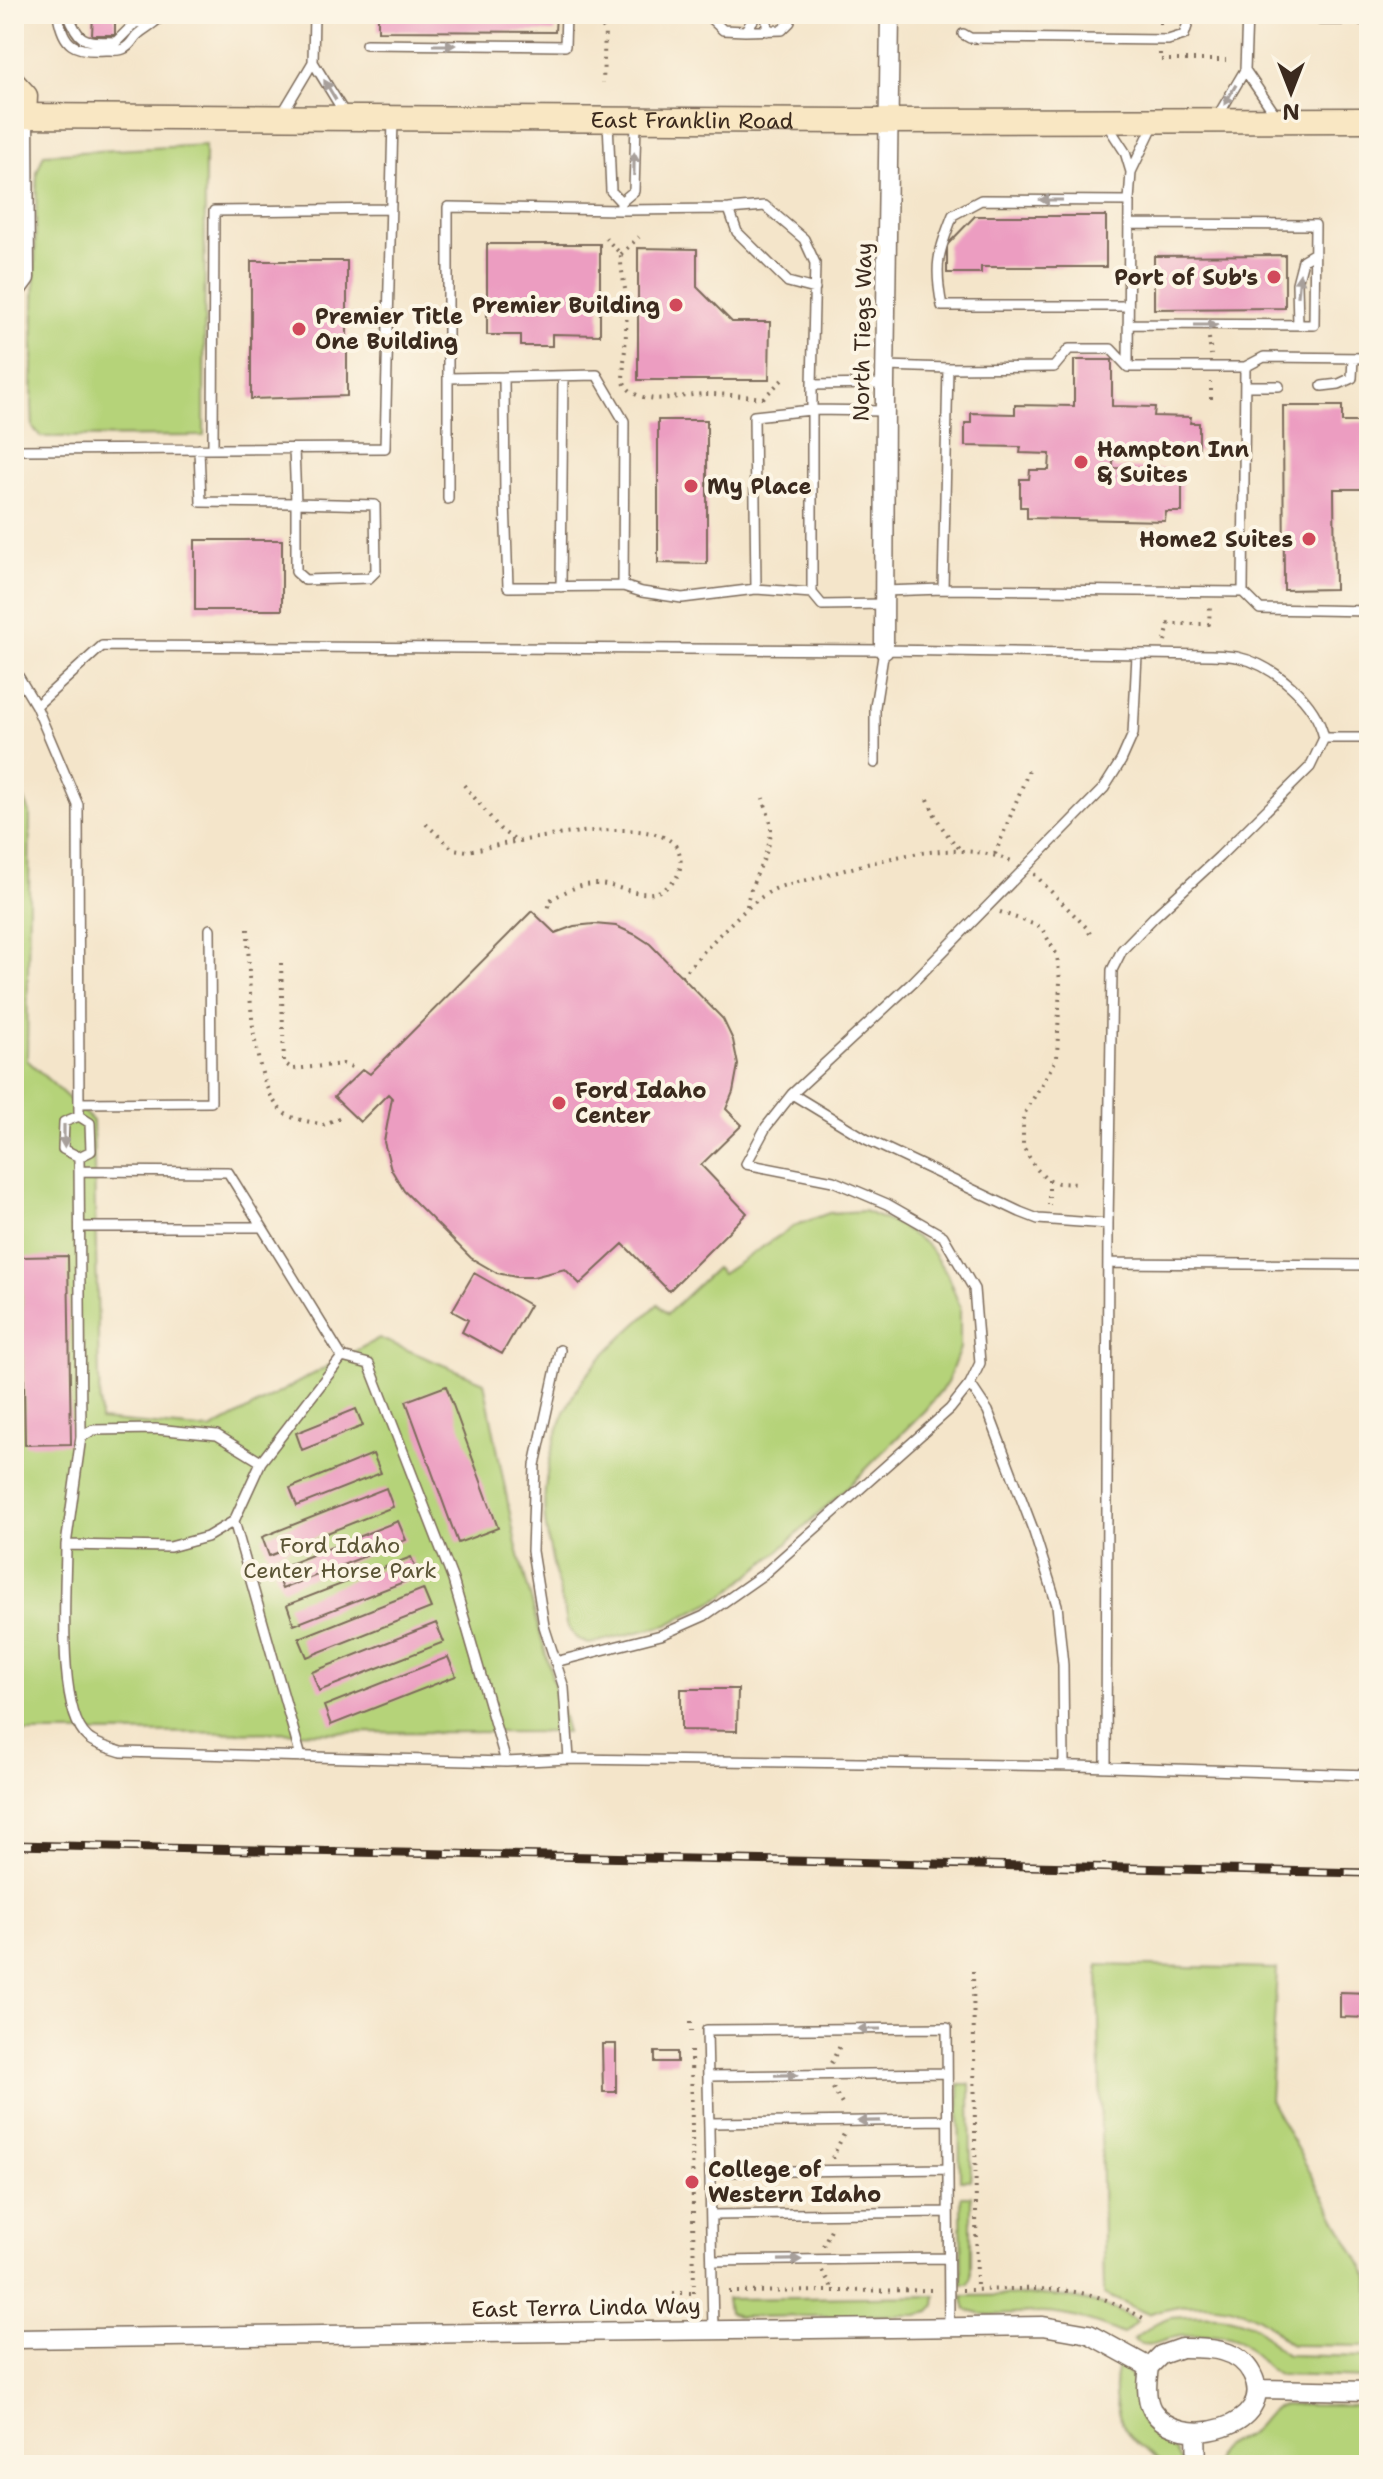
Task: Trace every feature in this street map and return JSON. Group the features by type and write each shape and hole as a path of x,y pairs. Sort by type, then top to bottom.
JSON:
{"main road":[{"path":"14,84 25,96 19,116"},
{"name":"East Franklin Road","path":"19,116 890,121 1369,120"}],"street":[{"name":"North Tiegs Way","path":"884,650 890,14"},
{"path":"14,293 25,278 19,116"},
{"name":"East Terra Linda Way","path":"14,2339 1043,2326 1089,2334 1149,2367"},
{"path":"1181,2348 1223,2350 1238,2356 1248,2366 1257,2389 1255,2400 1247,2412 1233,2424 1214,2431 1179,2430 1163,2421 1152,2409 1147,2394 1149,2367 1161,2355 1181,2348"},
{"path":"1257,2389 1369,2391"},
{"path":"1196,2432 1197,2465"}],"lane":[{"path":"58,14 64,38 74,48 87,51 121,50 161,17"},
{"path":"68,14 75,33 87,41 116,42 135,23 161,17"},
{"path":"280,118 313,62 314,14"},
{"path":"366,44 565,46 566,14"},
{"path":"706,14 723,30 745,31 782,30 790,22 790,14"},
{"path":"745,31 754,14"},
{"path":"767,14 767,31"},
{"path":"963,34 970,38 1168,40 1184,35 1191,14"},
{"path":"1216,120 1245,70 1247,14"},
{"path":"1308,14 1320,20 1369,20"},
{"path":"313,62 348,118"},
{"path":"1245,70 1280,120"},
{"path":"14,450 385,448 393,118"},
{"path":"608,120 611,191 621,206"},
{"path":"621,206 634,191 636,120"},
{"path":"1103,121 1119,142 1131,172"},
{"path":"1128,367 1131,172 1156,121"},
{"path":"1128,306 942,306 937,256 953,215 981,200 1129,201"},
{"path":"448,499 448,207 729,209 765,206 804,239 815,263 811,410 812,593 822,605 943,589 1243,592 1260,609 1369,611"},
{"path":"213,449 214,211 391,209"},
{"path":"729,209 737,232 788,282 815,289"},
{"path":"1128,324 1314,325 1315,253 1315,225 1129,224"},
{"path":"1298,325 1297,283 1303,260 1315,253"},
{"path":"812,385 948,368 1054,367 1069,349 1111,349 1128,367 1245,367 1264,357 1369,358"},
{"path":"1322,386 1339,384 1352,378 1353,358"},
{"path":"1243,592 1245,367"},
{"path":"943,589 948,368"},
{"path":"448,378 597,375 624,421 623,586"},
{"path":"561,587 563,376"},
{"path":"504,377 508,587 623,586 682,598 756,589 812,593"},
{"path":"1245,386 1279,386"},
{"path":"756,589 754,416 811,410 885,411"},
{"path":"199,449 201,502 296,503 375,505 376,571 373,575 363,580 305,580 296,572 296,503 294,449"},
{"path":"36,706 102,646 1211,655 1239,658 1266,669 1296,691 1321,724 1324,738 1310,767 1154,917 1122,950 1112,970 1106,1767"},
{"path":"875,763 875,707 884,650"},
{"path":"555,1662 661,1635 704,1616 764,1574 950,1409 970,1384 980,1363 974,1289 943,1236 887,1204 833,1181 746,1164 766,1127 792,1094 913,982 1104,788 1133,734 1137,655"},
{"path":"14,669 36,706 78,805 79,1116"},
{"path":"1324,738 1369,738"},
{"path":"79,1103 211,1102 210,929"},
{"path":"792,1094 866,1139 1020,1212 1038,1219 1108,1224"},
{"path":"79,1116 64,1122 63,1149 79,1157"},
{"path":"79,1116 90,1123 91,1151 79,1157"},
{"path":"79,1157 81,1437 66,1545 66,1676 78,1726 89,1740 122,1752 301,1757 506,1762 569,1759 1064,1766 1369,1775"},
{"path":"79,1171 228,1172 342,1357 369,1364 453,1580 506,1762"},
{"path":"80,1227 262,1227"},
{"path":"1109,1263 1369,1265"},
{"path":"560,1350 535,1465 532,1551 544,1626 564,1688 569,1759"},
{"path":"66,1545 170,1547 207,1537 234,1521 261,1462 342,1357"},
{"path":"970,1384 988,1411 1034,1532 1057,1605 1063,1665 1064,1766"},
{"path":"81,1437 93,1430 156,1429 217,1435 261,1462"},
{"path":"234,1521 301,1757"},
{"path":"713,2330 707,2030 947,2028 949,2327"},
{"path":"708,2076 947,2073"},
{"path":"709,2123 947,2120"},
{"path":"710,2172 947,2169"},
{"path":"711,2215 947,2212"},
{"path":"712,2261 948,2258"}],"path":[{"path":"594,14 605,31 603,83"},
{"path":"1160,14 1160,28"},
{"path":"1160,53 1160,60 1226,60"},
{"path":"621,254 639,237"},
{"path":"605,238 621,254 626,296 623,380 626,388 655,399 706,394 763,398 776,414"},
{"path":"1198,337 1211,338 1211,358"},
{"path":"763,398 782,380"},
{"path":"1211,382 1211,399"},
{"path":"1162,655 1169,624 1209,624 1210,604"},
{"path":"995,854 1031,765"},
{"path":"464,785 500,829 518,843"},
{"path":"747,908 749,890 769,844 771,826 763,798"},
{"path":"928,799 941,827 963,851"},
{"path":"426,824 453,849 467,851 608,829 648,831 672,840 680,852 678,876 671,885 656,893 641,894 593,884 572,888 550,900 548,912"},
{"path":"681,976 747,908 772,889 875,862 952,850 995,854 1026,867 1086,927 1092,937"},
{"path":"987,907 1041,927 1057,955 1060,981 1057,1058 1023,1116 1023,1146 1034,1166 1049,1180 1079,1184"},
{"path":"248,929 252,1026 268,1093 287,1115 323,1125 343,1116"},
{"path":"281,963 284,1063 293,1069 343,1064 355,1068"},
{"path":"1049,1180 1049,1220"},
{"path":"973,1971 977,2290"},
{"path":"673,2293 696,2293 691,2022"},
{"path":"829,2170 829,2162 851,2121 825,2074 850,2029"},
{"path":"962,2188 976,2188"},
{"path":"831,2291 816,2259 839,2213"},
{"path":"962,2290 1059,2289 1106,2300 1147,2320"},
{"path":"729,2292 934,2290"}],"green space":[{"path":"205,145 204,436 42,437 33,428 32,405 37,172 44,154"},
{"name":"Ford Idaho Center Horse Park","path":"14,774 30,813 27,1060 93,1121 100,1420 211,1430 379,1338 484,1382 516,1544 567,1732 14,1733"},
{"path":"864,1211 900,1226 927,1245 947,1274 960,1307 960,1348 947,1383 925,1410 857,1478 779,1551 725,1595 667,1625 589,1644 577,1639 568,1628 549,1545 544,1503 552,1448 572,1397 581,1383 607,1351 658,1304 667,1314 716,1268 722,1274 794,1226 829,1213"},
{"path":"1098,1965 1277,1969 1270,2100 1369,2278 1369,2346 1292,2345 1264,2321 1237,2309 1207,2304 1148,2314 1104,2294"},
{"path":"959,2084 970,2084 971,2180 960,2180"},
{"path":"961,2196 971,2196 969,2284 962,2284"},
{"path":"1037,2295 1089,2301 1137,2321 1123,2334 1064,2315 982,2314 966,2309 962,2296"},
{"path":"936,2296 930,2312 917,2315 738,2317 728,2312 726,2299"},
{"path":"1216,2316 1239,2320 1258,2329 1287,2355 1369,2357 1369,2378 1278,2375 1242,2342 1224,2336 1180,2336 1151,2344 1133,2340 1154,2324 1171,2317"},
{"path":"1118,2364 1131,2377 1135,2405 1142,2421 1175,2451 1182,2465 1162,2465 1137,2444 1124,2427 1115,2397"},
{"path":"1285,2405 1369,2406 1369,2465 1215,2465 1222,2448 1256,2428 1269,2413"}],"building":[{"path":"93,14 115,14 115,35 92,35"},
{"path":"378,14 556,14 555,32 378,31"},
{"path":"975,216 1106,216 1106,267 981,267 981,273 947,273 947,245"},
{"path":"487,244 600,244 600,335 552,334 552,346 521,346 521,335 487,335"},
{"name":"Premier Building","path":"638,248 697,249 697,287 732,322 770,322 769,380 638,380"},
{"path":"1285,255 1285,308 1154,309 1154,256"},
{"name":"Premier Title One Building","path":"251,261 347,261 347,396 251,399"},
{"name":"Hampton Inn & Suites","path":"1074,360 1112,360 1112,406 1155,407 1154,416 1191,417 1190,423 1199,423 1199,452 1158,451 1157,457 1113,456 1113,468 1165,469 1165,479 1182,479 1182,512 1166,512 1165,521 1027,518 1027,507 1020,507 1020,479 1029,479 1030,470 1049,470 1050,454 1020,453 1021,447 965,446 965,423 971,423 971,413 1015,414 1015,405 1074,406"},
{"name":"Home2 Suites","path":"1283,406 1342,406 1342,422 1364,422 1365,489 1334,489 1335,589 1284,590"},
{"path":"658,420 707,420 707,564 658,563"},
{"path":"195,540 282,540 282,610 195,610"},
{"name":"Ford Idaho Center","path":"532,911 555,933 574,926 594,924 616,926 636,935 650,944 723,1019 733,1040 738,1065 726,1109 742,1125 701,1165 747,1213 669,1291 623,1244 580,1284 565,1269 533,1277 516,1277 497,1273 471,1258 404,1191 391,1169 384,1142 392,1098 388,1094 360,1122 334,1097 363,1069 370,1074"},
{"path":"68,1256 71,1444 25,1445 22,1257"},
{"path":"474,1273 530,1305 502,1354 462,1332 468,1320 452,1311"},
{"path":"446,1386 498,1528 458,1543 406,1401"},
{"path":"356,1409 363,1426 302,1450 296,1433"},
{"path":"373,1454 381,1473 297,1506 290,1488"},
{"path":"386,1488 393,1507 269,1556 262,1537"},
{"path":"398,1521 406,1540 282,1589 274,1570"},
{"path":"411,1557 419,1576 294,1625 287,1605"},
{"path":"423,1589 431,1608 307,1657 299,1638"},
{"path":"436,1623 444,1642 319,1691 312,1672"},
{"path":"448,1657 456,1676 331,1725 324,1706"},
{"path":"681,1689 738,1689 737,1731 681,1730"},
{"path":"1340,1992 1369,1993 1369,2018 1340,2017"},
{"path":"602,2044 616,2044 616,2092 603,2092"},
{"path":"655,2052 677,2052 677,2062 655,2062"}],"railway":[{"path":"14,1845 1369,1873"}],"place":[{"name":"Port of Sub's","path":"1274,277"},
{"name":"Premier Building","path":"676,305"},
{"name":"Premier Title One Building","path":"299,329"},
{"name":"Hampton Inn & Suites","path":"1081,462"},
{"name":"My Place","path":"691,486"},
{"name":"Home2 Suites","path":"1309,539"},
{"name":"Ford Idaho Center","path":"559,1103"},
{"name":"College of Western Idaho","path":"692,2182"}]}
